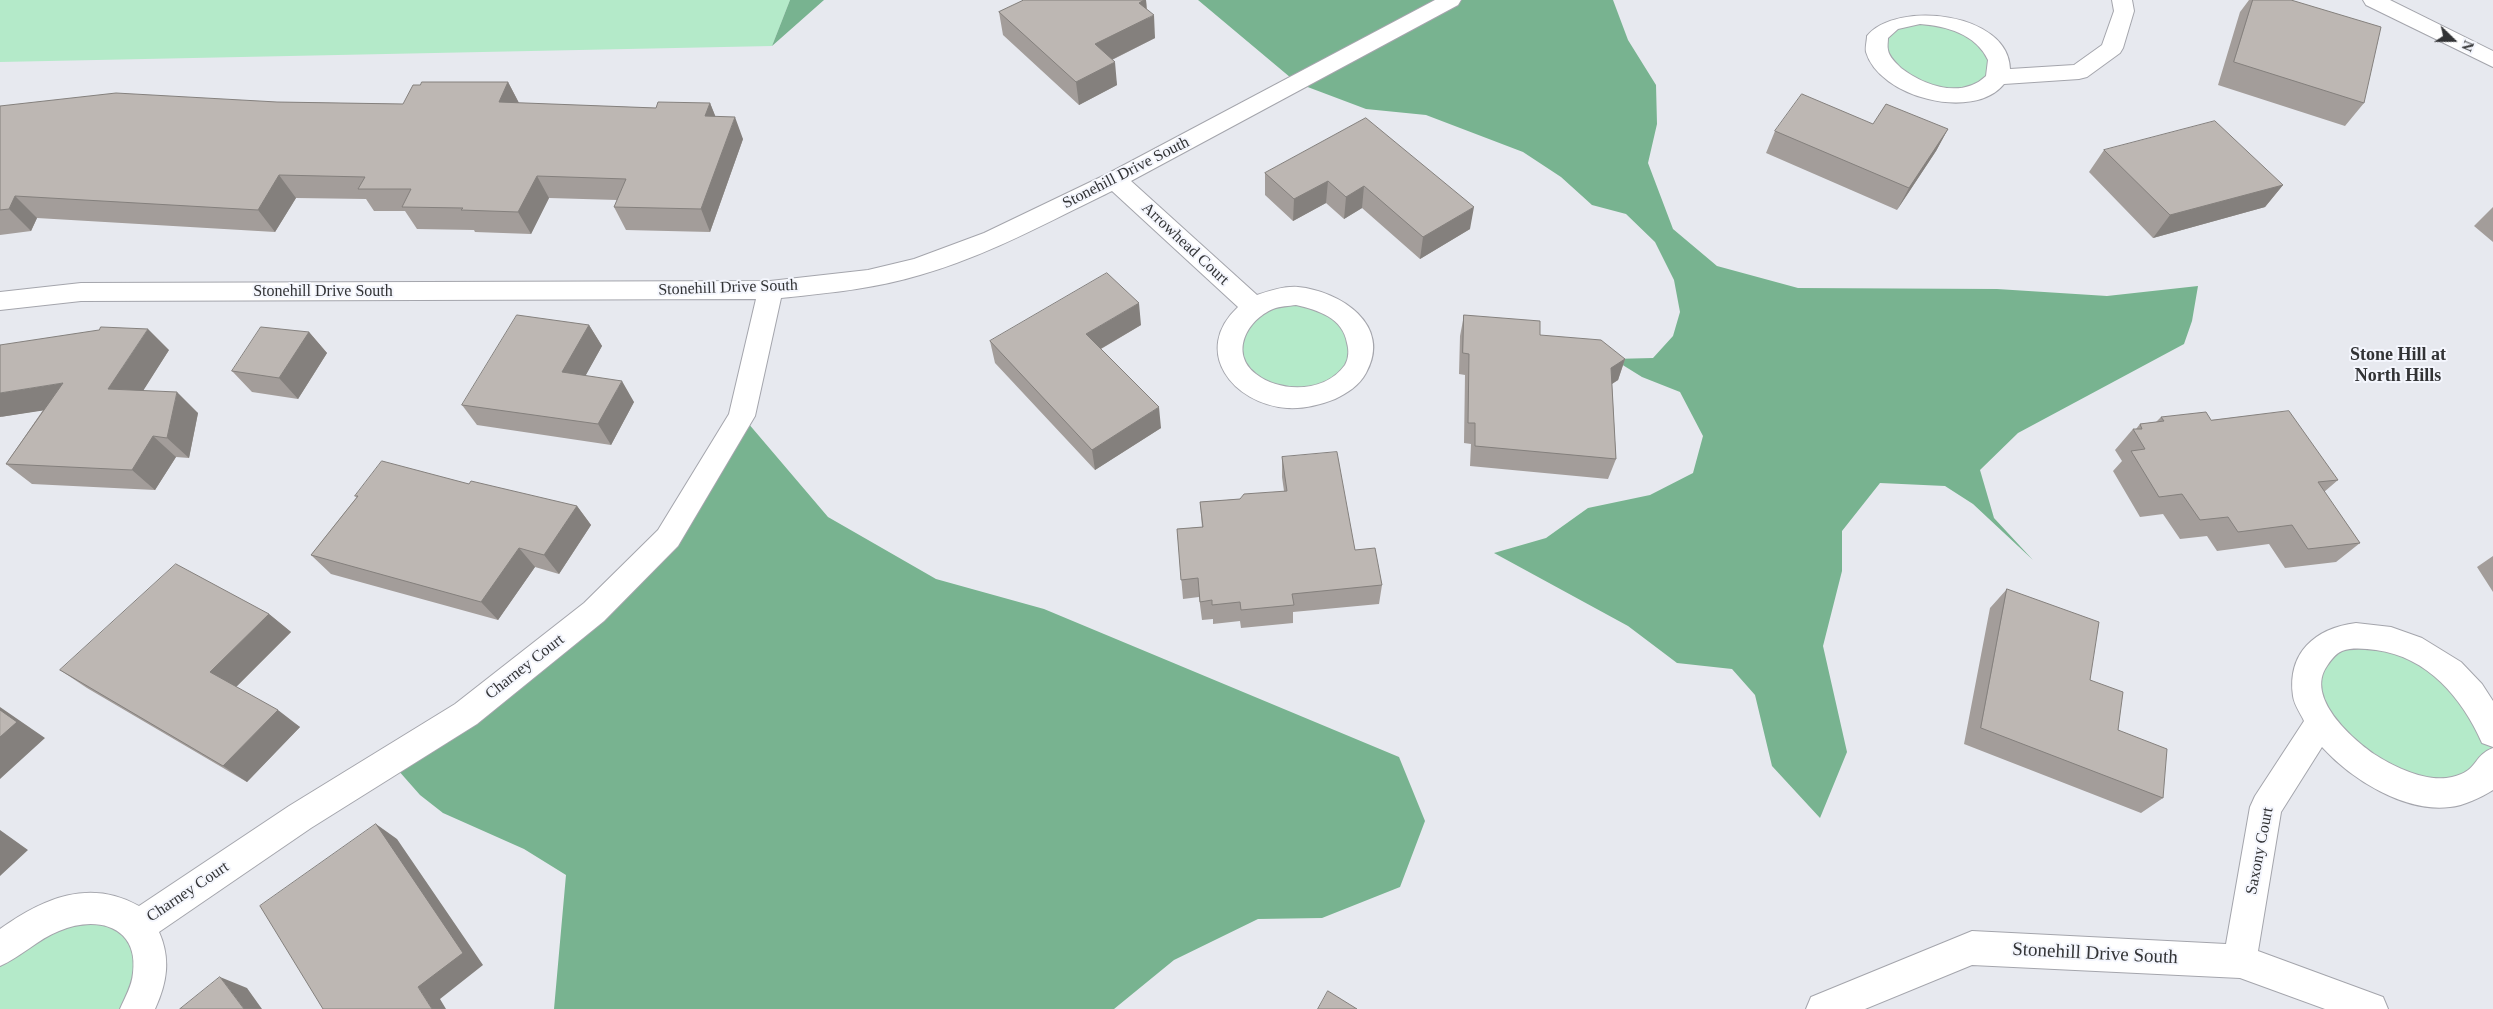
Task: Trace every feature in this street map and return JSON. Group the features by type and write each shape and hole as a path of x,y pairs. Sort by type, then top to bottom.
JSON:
{"street":[{"name":"Stonehill Drive South","path":"0,301 82,292 770,290 868,279 918,267 992,239 1115,180 1451,0"},
{"path":"1997,77 2000,66 1996,54 1988,43 1974,32 1958,24 1939,19 1903,19 1890,25 1879,34 1875,46 1879,60 1890,72 1907,84 1928,92 1949,95 1970,94 1986,87 1997,77 2079,72 2112,48 2124,10 2122,0"},
{"path":"2374,0 2493,60"},
{"name":"Arrowhead Court","path":"1115,180 1254,307"},
{"name":"Charney Court","path":"139,926 300,817 466,714 594,612 668,538 742,416 770,290"},
{"path":"1296,296 1318,300 1338,309 1353,322 1361,338 1362,356 1354,373 1339,387 1318,396 1284,397 1258,389 1242,378 1232,363 1229,348 1232,332 1240,318 1254,307 1274,299 1296,296"},
{"path":"2493,733 2485,712 2467,687 2442,664 2413,647 2382,638 2354,636 2330,641 2314,654 2306,674 2308,698 2320,724 2341,749 2369,771 2401,786 2432,793 2461,790 2482,780 2493,762"},
{"name":"Saxony Court","path":"2240,961 2266,807 2320,724"},
{"name":"Charney Court","path":"0,950 22,932 55,915 89,908 118,911 139,926 150,945 151,971 142,1000 137,1009"},
{"name":"Stonehill Drive South","path":"1823,1009 1972,948 2240,961 2371,1009"}],"green space":[{"path":"0,0 790,0 772,46 0,62"},
{"path":"790,0 824,0 772,46"},
{"path":"1198,0 1613,0 1628,40 1656,85 1657,124 1648,163 1673,229 1717,266 1798,288 1997,289 2107,296 2198,286 2192,321 2184,344 2018,433 1980,470 1994,518 2033,560 1973,504 1945,486 1880,483 1842,531 1842,571 1823,646 1847,752 1820,818 1772,766 1755,695 1732,669 1677,663 1628,626 1494,553 1546,538 1588,508 1650,495 1693,473 1703,436 1680,392 1642,377 1613,359 1653,358 1673,336 1680,312 1674,280 1655,242 1626,214 1592,205 1561,177 1523,152 1426,115 1366,109 1297,83"},
{"path":"1903,19 1974,32 1997,77 1949,95 1890,73 1879,34"},
{"path":"1318,300 1361,338 1339,387 1258,389 1232,332 1254,307"},
{"path":"742,416 828,517 936,579 1044,609 1399,757 1425,821 1400,887 1322,918 1258,919 1174,960 1114,1009 554,1009 566,875 524,849 443,813 420,795 390,761 668,538"},
{"path":"2330,641 2413,647 2493,733 2493,762 2432,793 2320,724 2314,654"},
{"path":"55,915 139,926 137,1009 0,1009 0,949"}],"building":[{"path":"1024,0 1144,0 1139,3 1154,15 1095,44 1115,62 1076,82 999,12"},
{"path":"2253,0 2291,0 2381,27 2364,103 2234,62"},
{"path":"422,82 508,82 499,102 656,108 658,102 710,103 705,116 735,117 701,209 614,207 626,179 537,176 518,212 461,210 463,208 402,207 411,189 358,189 365,177 279,175 258,210 15,196 9,209 0,210 0,106 116,93 277,102 403,104 413,85 420,85"},
{"path":"1802,94 1873,124 1886,104 1948,129 1909,188 1775,131"},
{"path":"1366,118 1474,207 1423,237 1364,186 1346,197 1328,181 1294,199 1265,173"},
{"path":"2215,121 2283,185 2170,215 2104,150"},
{"path":"1107,273 1139,303 1086,334 1159,407 1092,450 990,341"},
{"path":"517,315 589,325 562,372 622,381 598,424 462,405"},
{"path":"1464,315 1540,321 1540,335 1601,340 1625,359 1611,368 1616,459 1475,446 1475,423 1468,423 1469,354 1463,353"},
{"path":"101,327 148,329 108,389 177,392 167,438 153,436 132,470 6,464 63,383 0,393 0,345 99,330"},
{"path":"261,327 309,332 279,378 232,371"},
{"path":"2289,411 2338,480 2318,482 2360,543 2308,549 2292,525 2238,532 2228,517 2200,520 2182,494 2159,497 2131,451 2145,449 2133,429 2142,429 2140,424 2164,421 2161,417 2206,412 2211,420"},
{"path":"1337,452 1355,550 1375,548 1382,585 1292,594 1294,605 1241,610 1240,602 1212,605 1212,600 1200,602 1198,578 1181,580 1177,529 1203,527 1200,502 1240,499 1244,494 1287,491 1282,457"},
{"path":"382,461 469,484 471,481 577,506 544,555 519,548 481,602 311,555 358,496 355,496"},
{"path":"176,564 269,614 210,672 278,710 223,766 60,670"},
{"path":"2007,589 2099,622 2090,680 2123,692 2118,730 2167,749 2163,798 1981,728"},
{"path":"0,710 17,722 0,737"},
{"path":"376,824 463,953 418,987 432,1009 323,1009 260,906"},
{"path":"220,977 244,1009 180,1009"},
{"path":"1328,991 1357,1009 1318,1009"}],"district":[{"name":"Stone Hill at North Hills","path":"2398,365"}]}
